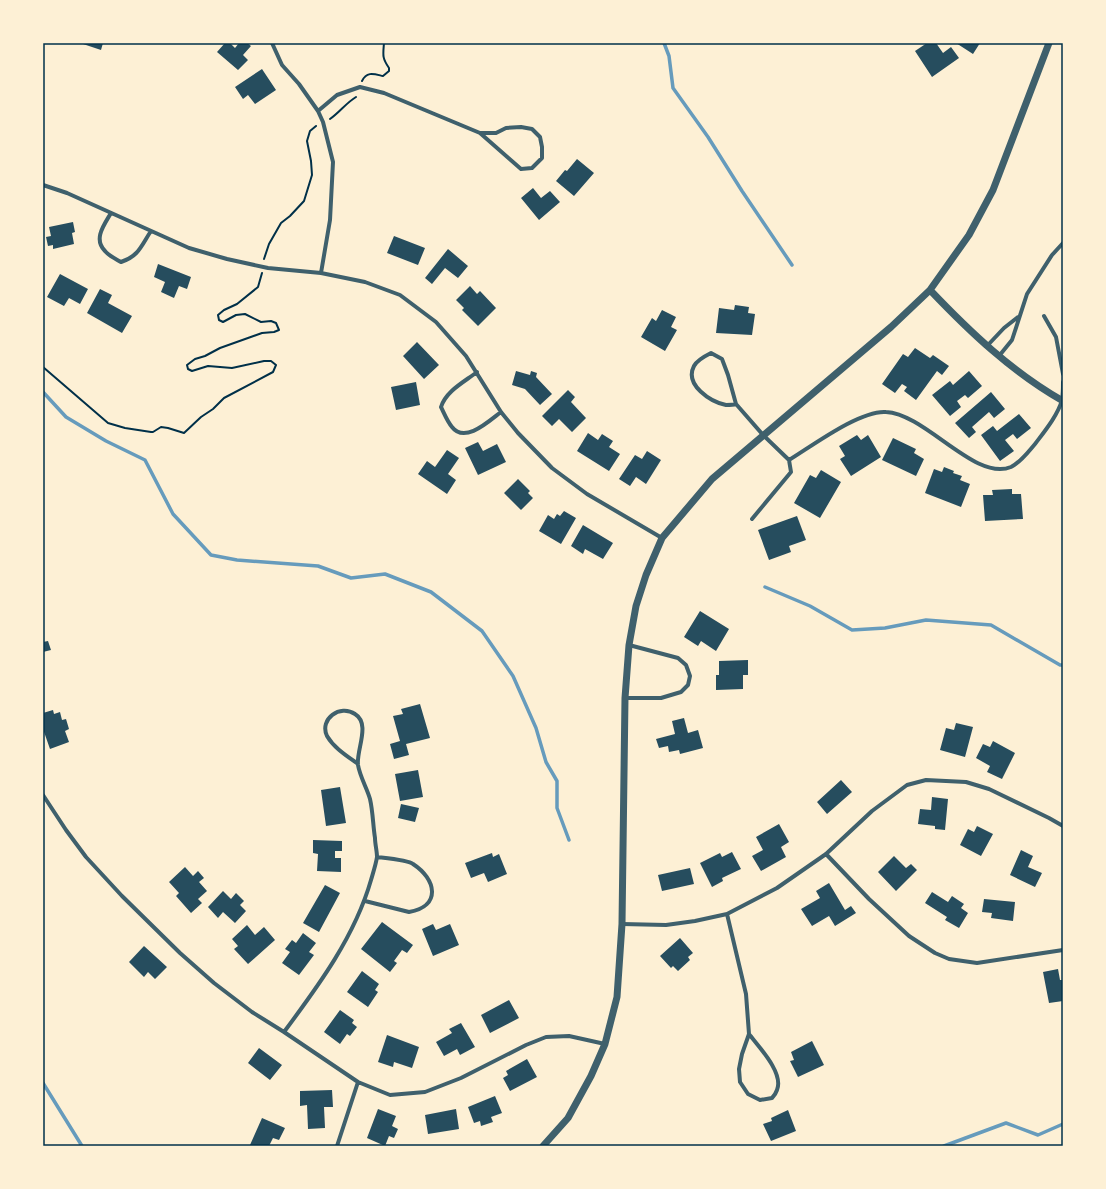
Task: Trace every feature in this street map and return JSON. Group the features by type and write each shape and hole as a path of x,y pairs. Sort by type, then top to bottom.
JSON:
{"street":[{"path":"272,43 282,65 299,84 318,111 323,122 333,162 330,220 321,273"},
{"path":"543,1146 568,1118 591,1076 605,1044 617,997 622,924 625,698 629,645 636,606 646,575 662,538 712,479 891,327 930,290 969,235 993,190 1049,43"},
{"path":"318,111 337,96 360,87 384,93 480,133 520,169 532,168 542,158 540,137 532,129 521,127 506,128 496,133 480,133"},
{"path":"43,185 111,213 189,248 227,259 268,268 321,273 365,282 400,295 436,322 466,356 502,412 518,433 552,468 587,494 662,538"},
{"path":"111,213 100,231 99,242 105,252 121,262 131,259 138,252 150,231"},
{"path":"999,356 1012,340 1028,294 1052,255 1063,243"},
{"path":"930,290 957,319 986,346 1012,367 1062,400"},
{"path":"1044,316 1056,337 1063,374"},
{"path":"986,346 1004,328 1019,317"},
{"path":"736,404 727,405 704,396 695,385 691,374 694,365 711,353 722,359 736,404 763,435 789,460 791,472 752,519"},
{"path":"477,372 448,394 443,400 441,407 452,428 461,433 470,433 502,412"},
{"path":"789,460 854,420 868,415 885,412 896,413 913,421 974,461 986,467 998,469 1011,467 1023,458 1050,424 1062,400 1063,382"},
{"path":"625,698 661,698 681,692 688,685 690,676 686,665 678,658 629,645"},
{"path":"284,1032 308,999 347,938 365,901 377,857 370,801 358,764 363,728 362,720 357,714 349,710 340,710 333,714 326,722 325,730 330,741 342,753 358,764"},
{"path":"622,924 666,926 727,914 777,888 826,854 872,810 907,785 926,780 966,782 989,789 1063,826"},
{"path":"43,795 86,857 127,901 180,953 214,983 252,1012 358,1082 390,1095 425,1092 461,1078 526,1045 546,1037 569,1036 605,1044"},
{"path":"826,854 868,899 909,936 935,953 949,959 977,963 1063,950"},
{"path":"365,901 409,912 417,911 424,907 430,901 433,894 432,885 427,876 412,863 377,857"},
{"path":"727,914 746,994 749,1034 742,1054 739,1069 740,1082 748,1094 760,1100 772,1098 778,1090 776,1070 749,1034"},
{"path":"336,1146 358,1082"}],"path":[{"path":"361,82 368,74 372,73 383,76 389,71 389,68 384,60 384,43"},
{"path":"328,120 337,114 346,103 358,96"},
{"path":"264,260 269,244 281,223 304,201 312,175 307,141 310,131 318,125"},
{"path":"43,367 108,423 125,428 151,432 161,427 184,433 224,398 273,372 276,366 271,361 264,361 232,368 208,366 192,371 188,369 187,364 190,361 206,356 220,348 262,333 279,330 276,323 271,321 261,322 245,314 236,315 224,322 219,320 218,315 220,312 237,304 258,287 262,271"}],"building":[{"path":"80,43 103,43 101,50"},
{"path":"225,43 230,43 235,48 239,43 247,43 251,46 243,55 248,60 238,70 217,52"},
{"path":"927,43 936,43 943,53 951,47 959,58 932,77 915,51"},
{"path":"956,43 980,43 973,54"},
{"path":"262,69 276,90 255,104 248,95 243,99 235,87"},
{"path":"577,159 594,173 574,196 556,181"},
{"path":"533,188 541,198 550,191 560,202 539,220 521,198"},
{"path":"73,222 75,232 72,233 74,244 53,249 53,245 48,246 46,237 51,236 49,227"},
{"path":"394,236 425,248 418,265 387,253"},
{"path":"448,249 468,266 458,278 445,268 432,284 425,278"},
{"path":"158,264 191,277 187,289 179,286 174,298 161,292 165,282 154,277"},
{"path":"60,274 88,289 80,304 69,298 64,306 47,297"},
{"path":"470,286 477,294 480,291 496,308 478,326 462,310 464,308 456,300"},
{"path":"100,289 112,295 108,303 132,316 122,333 87,313"},
{"path":"735,305 749,307 748,313 755,314 752,335 716,333 719,308 734,310"},
{"path":"662,310 676,317 671,327 677,330 665,351 641,337 652,318 656,321"},
{"path":"417,342 439,365 424,379 403,356"},
{"path":"915,348 930,358 933,355 949,366 942,375 937,371 916,400 904,391 907,387 902,384 895,393 882,384 903,354 908,357"},
{"path":"516,371 530,375 531,371 537,373 536,377 552,394 540,405 525,389 512,385"},
{"path":"969,371 982,386 968,398 965,395 957,401 961,407 950,416 932,395 950,381 953,385"},
{"path":"416,382 420,405 396,410 391,387"},
{"path":"568,390 575,397 571,402 586,418 572,432 559,419 552,426 542,416"},
{"path":"991,392 1005,409 994,418 989,412 972,427 976,432 969,438 955,423"},
{"path":"1019,414 1031,428 1017,439 1013,434 1005,440 1014,451 1000,461 981,435 993,426 997,431"},
{"path":"588,433 598,440 602,434 613,441 609,447 620,454 609,471 577,451"},
{"path":"857,435 861,440 868,435 881,457 851,476 840,459 845,456 839,446"},
{"path":"893,438 916,449 914,453 924,459 916,476 882,460"},
{"path":"478,442 483,451 497,444 506,462 478,475 465,448"},
{"path":"447,450 459,458 448,474 456,480 447,494 418,474 427,461 435,467"},
{"path":"647,451 661,460 646,484 636,477 630,486 619,479 635,455 642,459"},
{"path":"944,467 954,471 953,473 962,476 960,480 970,484 961,507 925,493 934,469 942,472"},
{"path":"821,470 841,482 820,518 794,503 810,475 816,478"},
{"path":"518,479 530,491 528,493 533,498 521,510 504,493"},
{"path":"1012,489 1012,494 1021,494 1023,519 985,521 983,495 993,495 992,490"},
{"path":"564,511 576,518 561,544 539,531 548,515 554,519 557,514 560,516"},
{"path":"797,516 806,540 789,546 791,552 769,560 758,530"},
{"path":"583,525 613,543 603,559 585,549 583,554 571,546"},
{"path":"700,611 729,629 716,651 701,641 698,646 684,637"},
{"path":"48,641 51,650 43,652 43,642"},
{"path":"748,660 748,675 743,675 743,689 716,690 716,675 719,675 719,661"},
{"path":"420,704 430,738 406,744 409,755 394,759 390,744 400,741 393,716 403,714 401,709"},
{"path":"53,710 54,714 60,712 62,720 66,719 69,729 65,731 69,742 50,749 43,729 43,713"},
{"path":"684,718 688,733 698,730 703,748 680,754 679,750 669,752 668,746 659,748 656,739 675,734 672,721"},
{"path":"956,723 973,727 965,757 940,750 946,728 954,730"},
{"path":"993,741 1015,753 1002,779 987,772 990,766 976,758 983,744 990,747"},
{"path":"418,770 423,797 400,801 395,774"},
{"path":"841,780 852,792 827,814 817,802"},
{"path":"340,787 346,823 326,826 321,790"},
{"path":"932,797 948,799 945,830 935,829 935,826 918,824 920,809 931,810"},
{"path":"401,804 419,808 415,822 398,818"},
{"path":"779,824 789,842 781,847 786,857 761,871 752,856 763,850 756,837"},
{"path":"977,826 993,834 981,856 960,845 968,829 974,832"},
{"path":"313,840 342,841 342,851 335,851 335,858 341,858 341,872 317,871 318,854 313,853"},
{"path":"1021,850 1033,856 1028,867 1042,873 1035,887 1010,875"},
{"path":"732,852 741,869 722,878 723,881 712,887 700,863 720,853 722,857"},
{"path":"492,853 493,857 499,854 507,874 488,882 484,873 471,878 465,863"},
{"path":"894,856 906,868 911,864 917,870 896,891 878,872"},
{"path":"185,867 193,876 198,871 204,878 199,882 207,891 198,899 202,903 191,913 176,896 179,893 169,882"},
{"path":"690,868 694,884 662,891 658,875"},
{"path":"829,883 845,910 851,906 856,913 835,926 829,916 812,926 801,909 820,898 816,891"},
{"path":"325,885 340,893 319,932 303,923"},
{"path":"223,891 231,899 236,893 244,901 240,905 246,911 235,923 223,912 218,918 208,907"},
{"path":"932,892 948,902 952,896 964,904 961,908 968,913 959,928 945,920 947,917 925,903"},
{"path":"984,899 1015,902 1013,921 991,918 992,913 982,912"},
{"path":"382,922 413,945 407,953 402,950 394,961 397,963 390,972 361,949"},
{"path":"433,924 436,930 450,924 459,945 433,956 422,929"},
{"path":"247,925 255,935 264,927 275,940 248,964 234,949 238,946 232,939"},
{"path":"303,933 316,943 309,952 314,955 299,975 282,963 290,952 285,949 292,940 296,943"},
{"path":"680,938 693,953 688,957 690,960 678,971 673,966 671,968 660,956"},
{"path":"144,946 167,967 155,979 148,972 144,977 129,962"},
{"path":"1058,969 1060,980 1063,980 1063,1001 1049,1003 1043,972"},
{"path":"362,971 379,984 375,990 378,992 368,1007 347,992"},
{"path":"509,1000 519,1018 490,1033 481,1015"},
{"path":"340,1010 354,1020 352,1023 357,1027 350,1036 347,1034 340,1044 324,1032"},
{"path":"461,1023 475,1047 460,1055 457,1049 444,1056 436,1042 452,1033 449,1029"},
{"path":"387,1035 419,1047 412,1068 394,1062 393,1067 378,1062"},
{"path":"812,1041 824,1065 798,1077 790,1061 794,1060 791,1052"},
{"path":"259,1048 282,1065 270,1080 248,1063"},
{"path":"527,1059 537,1077 510,1091 503,1078 508,1075 506,1071"},
{"path":"332,1090 333,1107 324,1107 325,1128 308,1129 307,1105 300,1106 300,1091"},
{"path":"495,1096 502,1113 491,1117 493,1122 481,1126 480,1121 474,1123 468,1107"},
{"path":"378,1109 396,1116 392,1126 398,1129 394,1138 389,1136 385,1146 367,1138"},
{"path":"456,1109 459,1129 428,1134 425,1115"},
{"path":"788,1110 796,1131 771,1141 763,1124 772,1121 771,1118"},
{"path":"262,1118 285,1128 279,1140 273,1138 269,1146 250,1145"}],"waterway":[{"path":"664,43 669,56 673,88 708,137 742,191 792,265"},
{"path":"43,392 66,417 106,441 145,460 173,514 211,555 237,560 318,566 351,578 385,574 431,592 482,631 513,676 536,728 546,762 557,781 557,808 569,840"},
{"path":"765,587 810,606 852,630 885,628 926,620 991,625 1060,665 1063,665"},
{"path":"43,1083 82,1146"},
{"path":"944,1146 1006,1123 1038,1135 1063,1124"}]}
